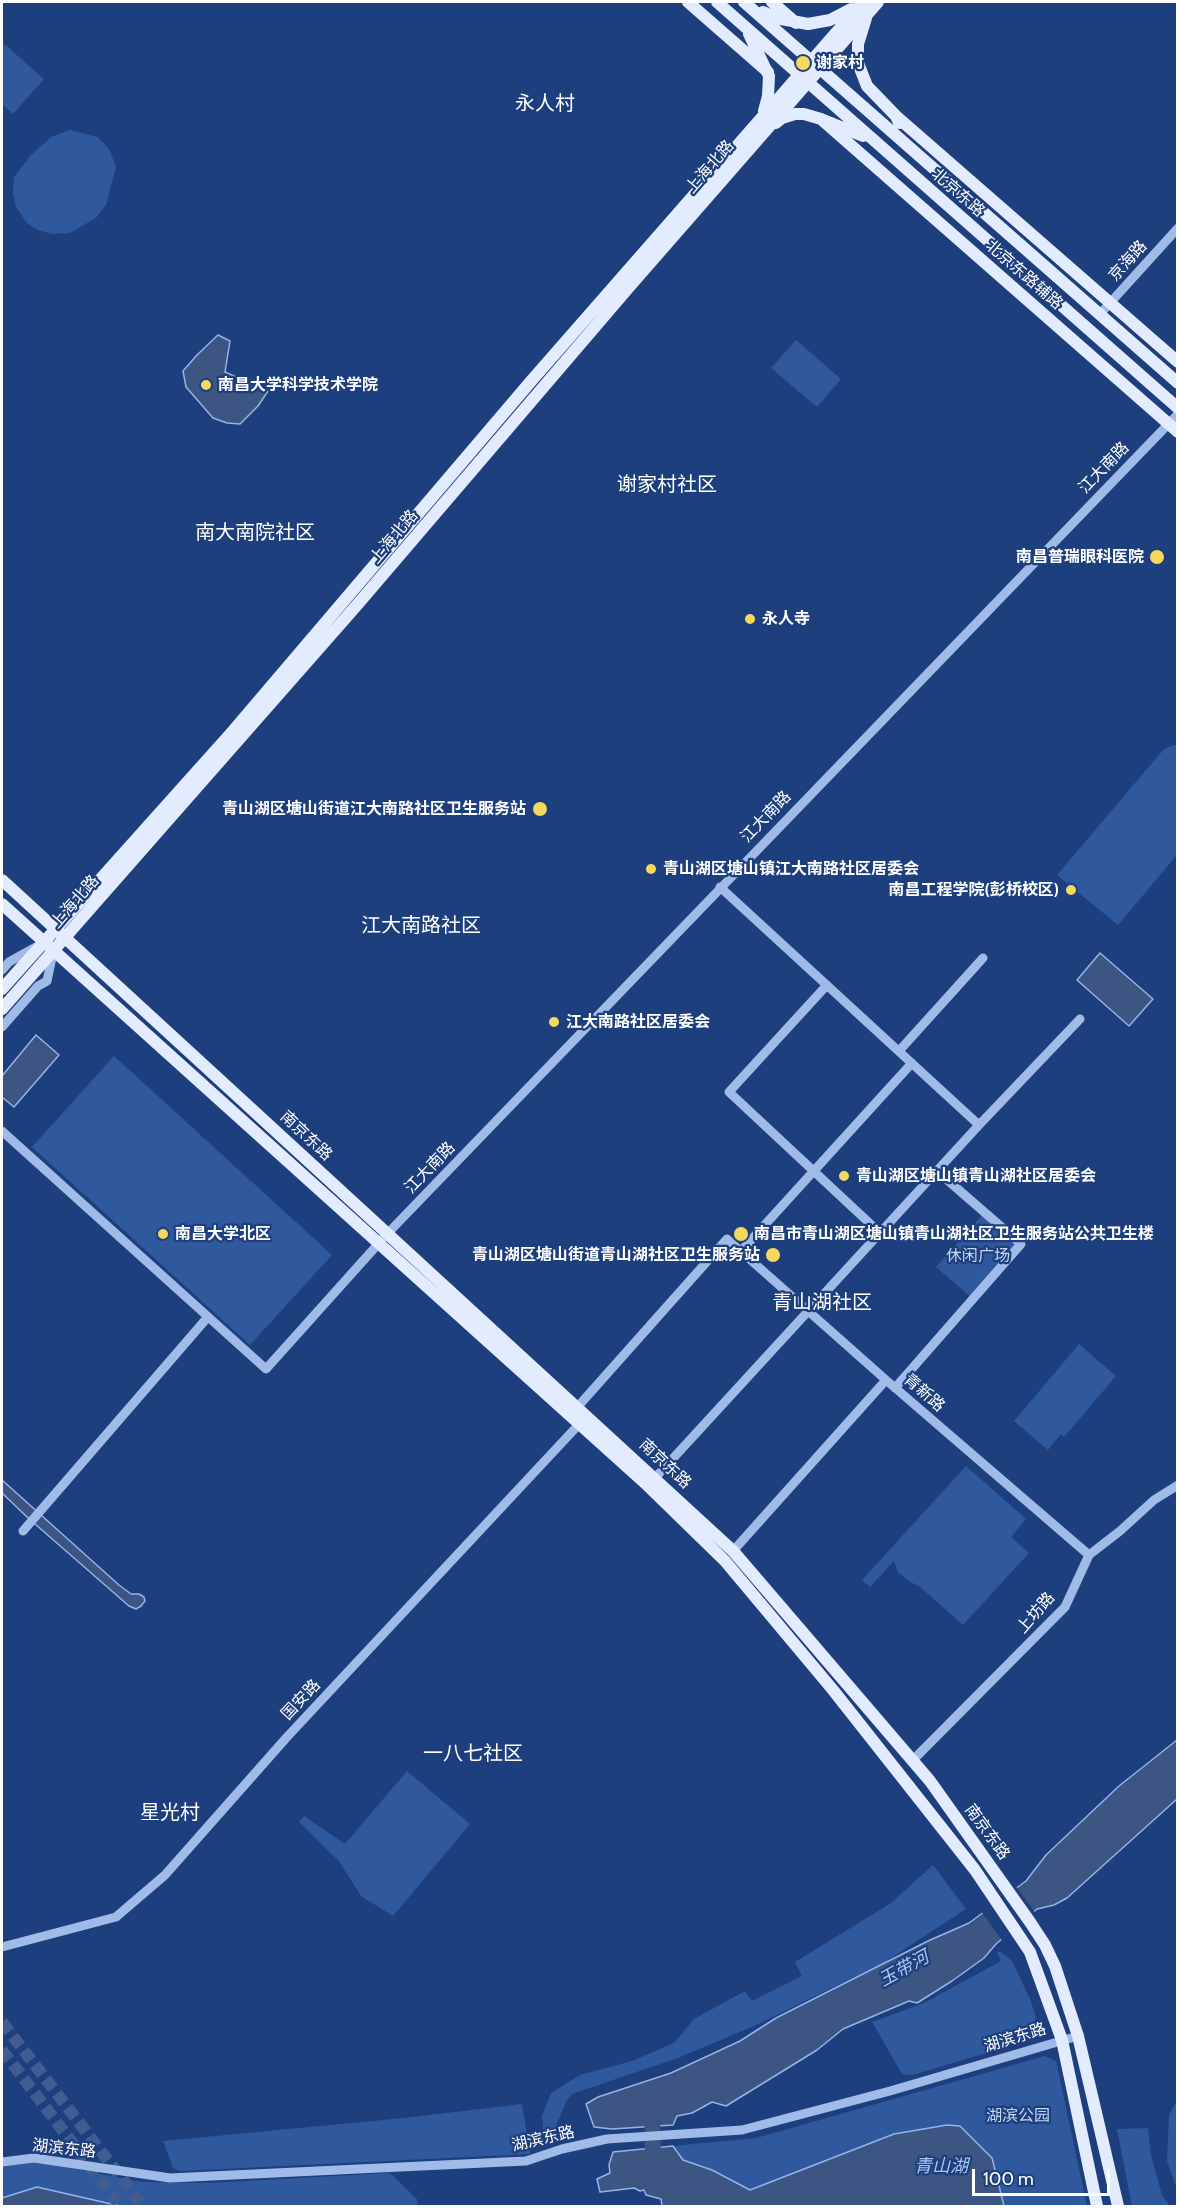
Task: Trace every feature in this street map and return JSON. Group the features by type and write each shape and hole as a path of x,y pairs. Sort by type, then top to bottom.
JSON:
{"main road":[{"path":"688,2 768,72"},
{"name":"北京东路","path":"717,2 1178,408"},
{"path":"772,2 797,23"},
{"path":"747,4 776,18 808,24 830,20 878,2"},
{"name":"北京东路","path":"747,4 1178,383"},
{"path":"803,77 864,6"},
{"path":"864,6 858,44 858,63 867,86 896,116 1178,362"},
{"path":"744,25 768,72 768,96 762,115"},
{"name":"上海北路","path":"2,1009 48,948 762,115 803,77"},
{"name":"上海北路","path":"61,933 357,605 763,132 803,77"},
{"path":"763,132 783,118 795,114 821,119 876,142"},
{"path":"896,116 913,151"},
{"name":"北京东路辅路","path":"821,119 1173,428"},
{"name":"南京东路","path":"2,880 578,1407 578,1419"},
{"name":"南京东路","path":"2,904 378,1244 578,1419 725,1561 833,1689 975,1870 1030,1952 1062,2040 1098,2206"},
{"name":"上海北路","path":"2,989 48,948"},
{"name":"南京东路","path":"578,1419 656,1478 733,1551 930,1781 1030,1922 1055,1966 1078,2036 1118,2206"}],"street":[{"name":"京海路","path":"1100,314 1178,228"},
{"name":"江大南路","path":"207,1318 266,1369 388,1233 720,887 1173,428 1178,414"},
{"path":"720,887 979,1125"},
{"path":"2,970 9,962 48,948 47,981 38,986 2,1027"},
{"path":"899,1051 983,958"},
{"path":"827,985 729,1092 880,1233"},
{"path":"656,1478 979,1125 1080,1019"},
{"path":"578,1407 727,1239 741,1251 912,1063"},
{"path":"2,1131 207,1318 26,1528"},
{"path":"895,1388 1020,1244 937,1171"},
{"name":"青新路","path":"741,1251 895,1388 1089,1555"},
{"path":"733,1551 886,1380"},
{"name":"国安路","path":"2,1947 116,1917 165,1875 287,1737 578,1419"},
{"name":"上坊路","path":"912,1761 1065,1607 1089,1555 1154,1500 1178,1485"},
{"name":"湖滨东路","path":"2,2162 34,2158 170,2178 526,2161 562,2150 618,2139 742,2130 890,2091 1078,2036"}],"green space":[{"path":"2,42 44,79 13,114 2,104"},
{"path":"70,130 98,137 109,149 116,167 106,205 96,218 70,233 52,234 38,230 27,223 16,207 13,193 14,177 31,155 51,137"},
{"path":"796,340 841,379 817,407 771,368"},
{"path":"1178,745 1177,855 1118,925 1057,875 1164,749"},
{"path":"114,1056 332,1255 250,1345 32,1147"},
{"name":"休闲广场","path":"984,1213 1021,1244 973,1299 936,1267"},
{"path":"1079,1344 1116,1376 1064,1437 1061,1434 1048,1450 1014,1421"},
{"path":"966,1466 1026,1519 1011,1537 1029,1553 963,1625 919,1586 898,1572 894,1561 870,1587 862,1580"},
{"path":"407,1771 470,1824 393,1916 361,1896 339,1861 299,1822 304,1816 345,1844"},
{"path":"933,1865 966,1909 885,1962 754,2026 678,2058 572,2094 556,2126 553,2141 544,2138 542,2116 551,2093 580,2075 632,2061 674,2043 694,2019 745,1991 752,2001 802,1976 795,1962 891,1903"},
{"path":"1000,1951 1012,1961 1030,1999 1036,2017 1030,2033 1017,2042 997,2050 912,2075 902,2074 872,2022 924,2003 1001,1961 997,1953"},
{"name":"湖滨公园","path":"1045,2056 1056,2061 1087,2206 1004,2206 992,2158 960,2126 947,2125 894,2134 750,2190 712,2170 683,2160 673,2146 756,2138"},
{"path":"1177,2100 1177,2189 1167,2161 1169,2115"},
{"path":"522,2104 530,2154 180,2171 173,2168 163,2141 404,2118"},
{"path":"1148,2128 1151,2155 1162,2195 1170,2206 1132,2206 1117,2129"},
{"path":"41,2162 142,2182 209,2183 390,2173 417,2199 418,2205 120,2206 37,2187 2,2198 2,2166"}],"water":[{"path":"218,335 230,341 225,372 268,391 258,406 240,424 227,423 213,418 186,387 183,371"},
{"path":"1100,953 1153,999 1129,1026 1077,980"},
{"path":"36,1035 59,1055 14,1107 2,1097 2,1076"},
{"path":"2,1480 119,1585 131,1594 144,1597 145,1601 141,1606 136,1609 129,1606 27,1517 2,1493"},
{"path":"1177,1740 1177,1799 1067,1898 1054,1905 1037,1909 996,1944 984,1958 952,1981 917,2003 909,2001 843,2029 817,2050 726,2106 712,2102 692,2113 677,2116 673,2125 612,2129 594,2127 586,2104 598,2097 671,2073 740,2041 776,2018 928,1941 969,1923 1026,1881 1046,1855 1119,1786"},
{"name":"青山湖","path":"947,2125 960,2126 992,2158 1004,2206 662,2206 661,2199 646,2195 644,2190 634,2188 600,2192 597,2179 610,2173 609,2165 613,2152 673,2146 683,2160 712,2170 750,2190 894,2134"},
{"path":"37,2187 120,2206 2,2206 2,2198"}],"pier":[{"path":"1015,1885 1036,1914 1003,1942 981,1911"}],"waterway":[{"name":"玉带河","path":"653,2157 652,2108 654,2107"}],"tunnel":[{"path":"2,2022 143,2206"},
{"path":"2,2050 120,2206"}],"place":[{"name":"谢家村","path":"803,63"},
{"name":"南昌大学科学技术学院","path":"206,385"},
{"name":"南昌普瑞眼科医院","path":"1157,557"},
{"name":"永人寺","path":"750,619"},
{"name":"青山湖区塘山街道江大南路社区卫生服务站","path":"540,809"},
{"name":"青山湖区塘山镇江大南路社区居委会","path":"651,869"},
{"name":"南昌工程学院(彭桥校区)","path":"1071,890"},
{"name":"江大南路社区居委会","path":"554,1022"},
{"name":"青山湖区塘山镇青山湖社区居委会","path":"844,1176"},
{"name":"南昌大学北区","path":"163,1234"},
{"name":"南昌市青山湖区塘山镇青山湖社区卫生服务站公共卫生楼","path":"741,1234"},
{"name":"青山湖区塘山街道青山湖社区卫生服务站","path":"773,1255"}],"district":[{"name":"永人村","path":"545,104"},
{"name":"谢家村社区","path":"667,485"},
{"name":"南大南院社区","path":"255,533"},
{"name":"江大南路社区","path":"421,926"},
{"name":"青山湖社区","path":"822,1303"},
{"name":"一八七社区","path":"473,1754"},
{"name":"星光村","path":"170,1813"}]}
